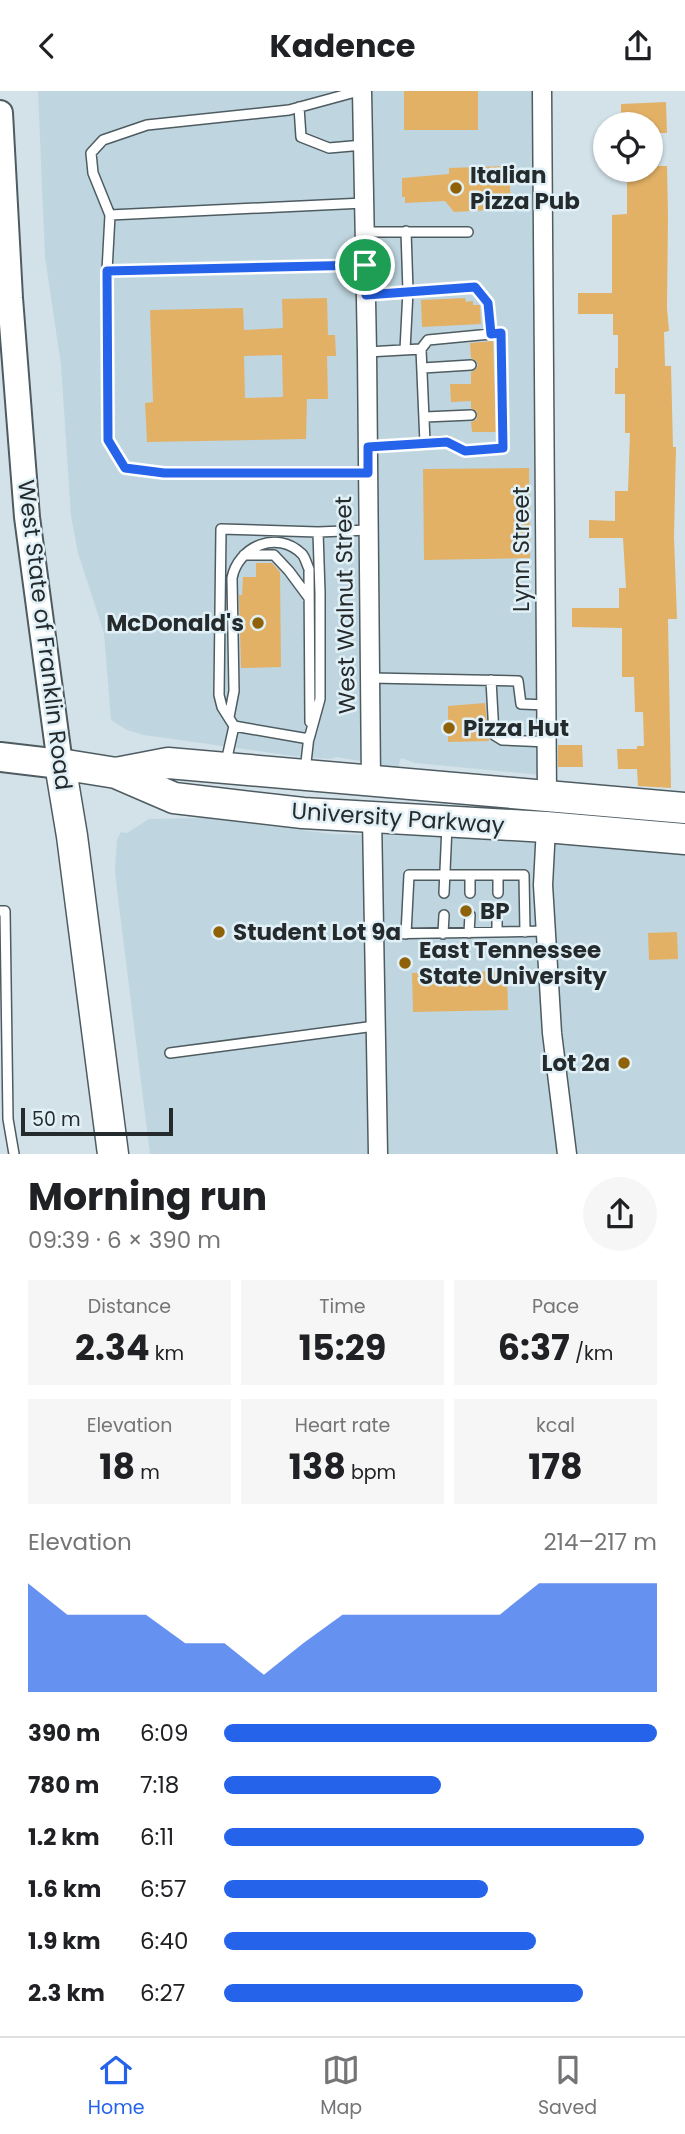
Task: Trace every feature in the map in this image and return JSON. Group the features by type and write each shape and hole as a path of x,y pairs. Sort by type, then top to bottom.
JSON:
{"highway":[{"name":"University Parkway","path":"116,773 168,763 685,808"},
{"name":"University Parkway","path":"60,764 116,773 174,798 303,813 547,827 685,839"},
{"name":"West State of Franklin Road","path":"60,764 74,849 113,1154"}],"main road":[{"name":"West State of Franklin Road","path":"0,113 10,298 27,517 60,764"},
{"name":"University Parkway","path":"0,757 60,764"}],"street":[{"name":"West Walnut Street","path":"361,91 367,352 371,782"},
{"name":"Lynn Street","path":"542,91 547,797"},
{"path":"372,817 378,1154"},
{"path":"547,827 543,885 553,1043 567,1154"}],"lane":[{"path":"361,91 299,107 147,125 103,141 91,153 93,173 110,215 107,271 108,440 125,468 164,473 368,473"},
{"path":"299,107 301,137 328,148 363,145"},
{"path":"110,215 364,203"},
{"path":"405,350 408,291 406,231"},
{"path":"364,232 468,232"},
{"path":"107,271 365,265"},
{"path":"366,295 475,287 488,303 491,334"},
{"path":"368,447 447,442 465,451 503,448 498,363 501,333 428,340 421,349 425,443"},
{"path":"367,352 421,349"},
{"path":"423,368 471,365"},
{"path":"425,417 471,415"},
{"path":"231,721 219,695 221,529 317,532 369,530"},
{"path":"309,739 320,699 317,532"},
{"path":"225,767 234,691 234,568 241,555 272,541 289,546 303,555 309,569 311,691 304,776"},
{"path":"241,555 274,555 309,597"},
{"path":"371,678 518,681 521,704 547,705"},
{"path":"491,680 494,735 502,740 548,742"},
{"path":"231,721 309,739"},
{"path":"444,893 447,821"},
{"path":"407,934 409,875 524,875 525,932"},
{"path":"470,876 470,893"},
{"path":"498,876 498,893"},
{"path":"0,911 5,911 8,1119 14,1154"},
{"path":"443,933 444,915"},
{"path":"469,933 470,915"},
{"path":"497,915 497,932"},
{"path":"375,935 547,931"},
{"path":"170,1053 375,1026"}],"shaded area":[{"path":"38,91 533,91 541,775 415,763 401,758 398,768 337,757 331,759 293,756 144,735 127,730 111,720 104,633 78,553 71,516 61,365 45,257"},
{"name":"East Tennessee State University","path":"205,818 333,834 430,836 685,854 685,1154 150,1154 117,890 117,840 121,832 127,833 149,819"}],"building":[{"path":"404,91 478,91 478,130 404,130"},
{"path":"666,102 667,133 663,133 663,112 621,112 621,104"},
{"name":"Italian Pizza Pub","path":"509,166 511,209 454,212 445,201 405,203 405,197 402,197 402,178 449,174 449,168"},
{"path":"663,166 667,166 669,331 664,332 665,366 671,366 673,447 676,447 674,537 677,619 668,619 671,788 638,786 637,769 618,769 617,749 637,749 637,746 644,746 643,712 635,712 634,677 622,677 622,628 572,627 572,608 619,608 619,588 626,588 623,538 589,538 589,520 615,521 615,491 628,491 630,433 625,433 625,394 615,394 618,335 613,335 613,314 578,314 578,293 612,293 612,215 627,214 627,182 663,182"},
{"path":"327,298 328,335 335,335 336,356 327,356 328,399 307,399 306,439 147,442 145,403 153,402 150,310 243,308 244,330 283,328 282,299","holes":["282,355 283,397 245,398 244,356"]},
{"path":"465,298 466,302 473,301 473,305 480,305 481,324 422,327 421,300"},
{"path":"493,341 496,432 472,432 471,422 477,419 477,412 471,408 471,401 451,402 450,384 471,384 471,372 478,365 471,358 470,343"},
{"path":"529,468 530,558 424,560 423,469"},
{"path":"256,563 272,563 280,572 281,667 241,668 239,595 242,595 243,577 256,577"},
{"path":"485,703 489,741 448,742 448,706"},
{"path":"558,745 582,745 583,767 558,767"},
{"path":"677,932 678,959 649,960 648,933"},
{"path":"507,971 508,1010 413,1012 412,973"}],"place":[{"name":"Italian Pizza Pub","path":"456,188"},
{"name":"McDonald's","path":"258,623"},
{"name":"Pizza Hut","path":"449,728"},
{"name":"BP","path":"466,911"},
{"name":"Student Lot 9a","path":"219,932"},
{"name":"East Tennessee State University","path":"405,963"},
{"name":"Lot 2a","path":"624,1063"}],"route":[{"path":"365,265 366,295 475,287 488,303 491,334 501,333 503,448 465,451 447,442 368,447 368,473 164,473 125,468 108,440 107,271 365,265"}]}
